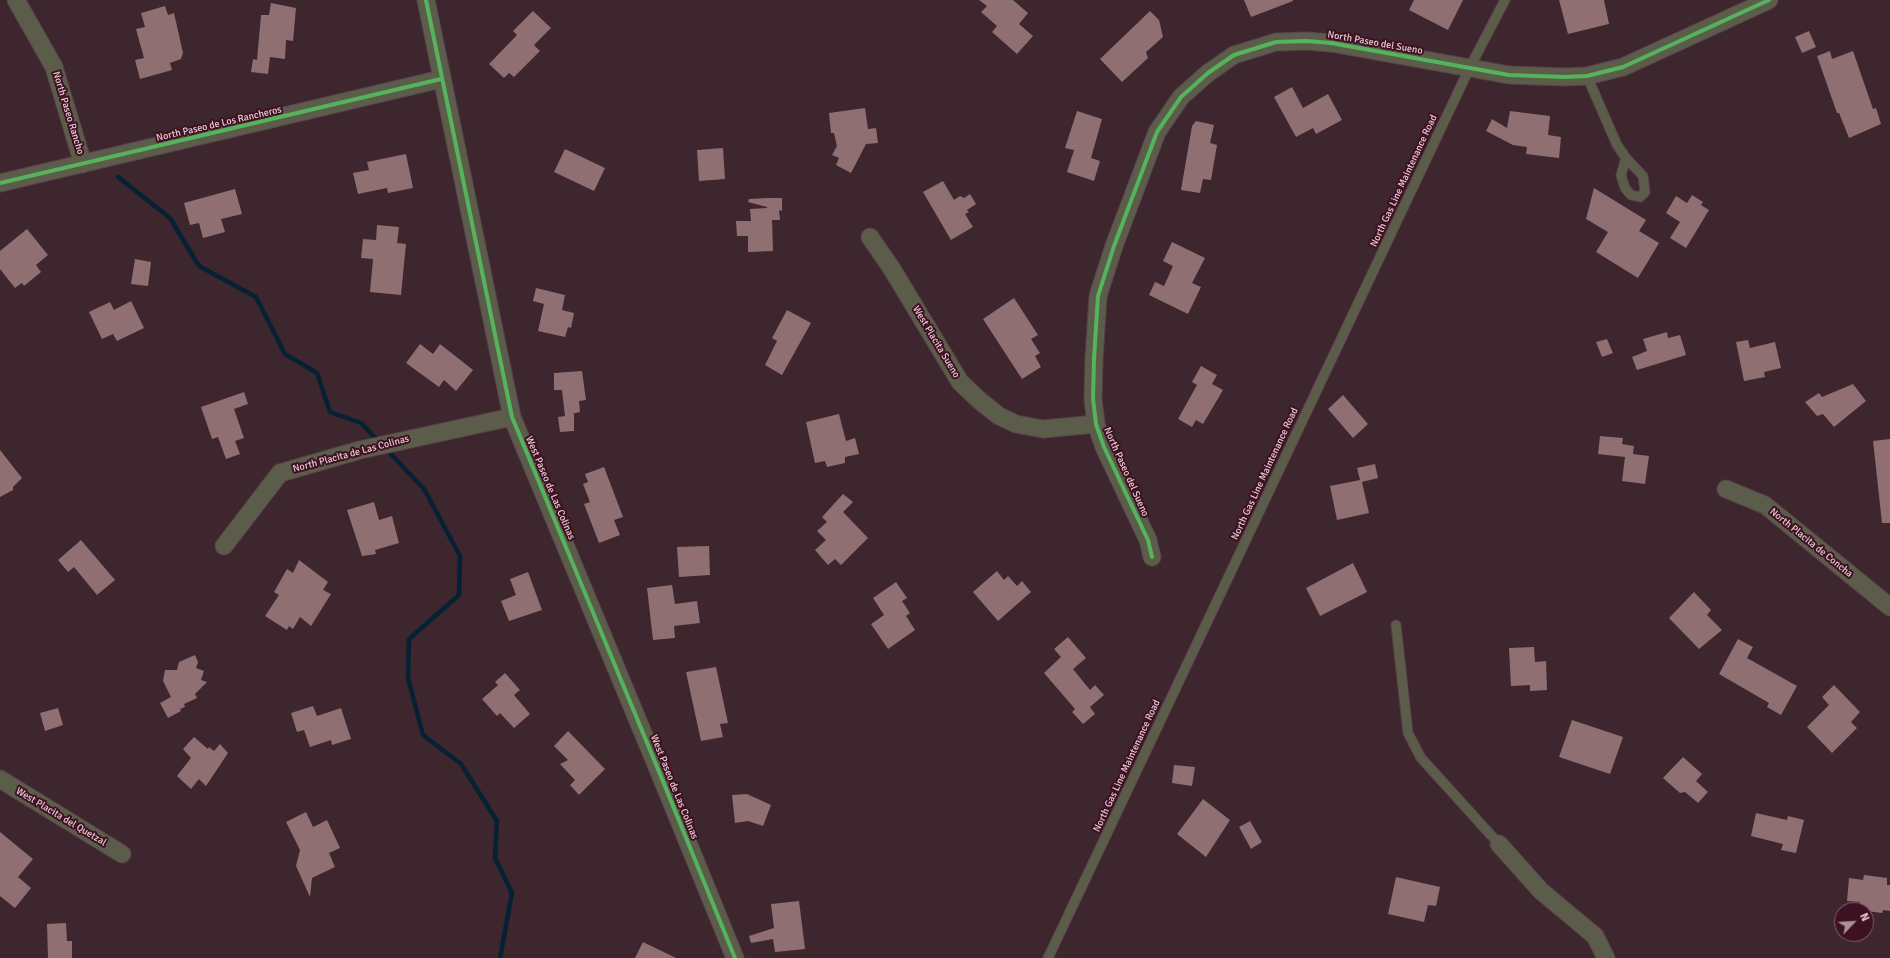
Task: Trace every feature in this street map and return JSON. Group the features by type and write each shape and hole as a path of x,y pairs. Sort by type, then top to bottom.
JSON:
{"street":[{"name":"North Paseo Rancho","path":"16,0 54,67 83,164"},
{"name":"West Paseo de Las Colinas","path":"426,0 441,79 512,417 735,958"},
{"name":"North Paseo del Sueno","path":"1152,557 1148,540 1104,447 1096,424 1093,399 1094,359 1098,296 1114,246 1157,132 1181,97 1208,73 1234,55 1276,42 1307,40 1509,75 1565,77 1587,76 1623,67 1769,0"},
{"name":"North Paseo de Los Rancheros","path":"0,183 441,79"},
{"name":"West Placita Sueno","path":"870,237 892,269 960,382 979,400 1000,416 1016,424 1043,429 1096,424"},
{"name":"North Placita de Las Colinas","path":"224,546 280,473 360,450 512,417"},
{"name":"North Placita de Concha","path":"1726,488 1765,505 1890,606"},
{"name":"West Placita del Quetzal","path":"0,779 122,854"},
{"path":"1499,844 1541,891 1595,936 1606,958"}],"lane":[{"name":"North Gas Line Maintenance Road","path":"1048,958 1469,69 1505,0"},
{"path":"1587,76 1616,145 1626,158"},
{"path":"1396,625 1408,733 1421,758 1499,844"}],"building":[{"path":"979,0 1013,0 1028,13 1019,24 1033,36 1017,54 992,32 997,26 981,12 987,6"},
{"path":"1244,0 1293,0 1293,1 1251,17"},
{"path":"1414,0 1463,0 1448,30 1409,10"},
{"path":"1559,0 1604,0 1609,24 1568,34"},
{"path":"271,3 296,8 293,41 286,40 285,59 270,57 268,74 251,72 253,59 257,60 261,15 269,15"},
{"path":"165,6 168,15 174,13 183,53 181,59 170,63 172,70 140,79 135,60 144,58 136,29 145,27 141,13"},
{"path":"533,11 551,28 534,45 540,51 514,77 509,73 504,78 489,64 517,35 513,31"},
{"path":"1150,11 1159,20 1163,37 1146,52 1148,58 1122,82 1100,59"},
{"path":"1809,31 1816,47 1802,53 1795,37"},
{"path":"1830,51 1832,59 1853,51 1873,109 1876,108 1881,124 1849,138 1839,113 1837,113 1817,56"},
{"path":"1292,87 1303,108 1328,94 1342,120 1316,134 1313,128 1296,137 1274,97"},
{"path":"865,108 868,129 876,128 878,143 866,144 851,173 836,165 839,158 832,155 837,146 834,133 831,133 829,113"},
{"path":"1077,111 1102,119 1091,158 1100,161 1094,181 1067,172 1074,150 1065,148"},
{"path":"1510,111 1550,116 1548,135 1561,137 1559,158 1526,154 1527,147 1513,145 1486,131 1492,119 1507,128"},
{"path":"1196,121 1214,125 1210,143 1217,145 1211,180 1203,179 1200,193 1181,190 1192,126"},
{"path":"723,148 725,179 699,181 697,150"},
{"path":"565,149 605,168 594,191 554,172"},
{"path":"406,154 413,188 388,193 387,188 358,194 353,173 369,170 367,162"},
{"path":"943,181 954,200 960,196 964,198 970,194 976,204 967,210 969,212 965,214 973,227 951,240 923,192"},
{"path":"1594,188 1646,220 1639,231 1659,243 1638,278 1596,252 1608,232 1586,219"},
{"path":"235,189 242,214 221,219 225,232 203,238 199,223 190,225 184,203"},
{"path":"1692,195 1703,202 1701,205 1709,210 1686,248 1670,238 1680,222 1666,213 1676,196 1687,203"},
{"path":"782,198 782,211 779,210 780,220 772,220 773,251 748,252 748,236 737,236 736,221 751,221 750,209 767,208 748,202 749,199"},
{"path":"377,225 399,227 397,243 406,244 401,295 370,292 373,259 361,258 363,239 376,240"},
{"path":"27,229 48,255 36,265 41,272 24,286 22,283 15,288 0,269 0,251"},
{"path":"1172,242 1205,258 1192,283 1201,287 1188,314 1149,295 1155,282 1164,286 1173,266 1163,261"},
{"path":"135,259 151,262 148,286 131,284"},
{"path":"536,288 565,295 562,310 574,313 571,328 568,327 565,337 538,331 544,304 533,301"},
{"path":"1014,298 1038,335 1031,339 1040,353 1035,356 1041,367 1022,379 983,319"},
{"path":"131,301 144,328 117,341 113,334 102,339 89,312 110,302 114,310"},
{"path":"787,310 811,323 782,375 765,365 777,341 772,338"},
{"path":"1667,332 1668,338 1680,335 1686,355 1637,370 1632,357 1647,351 1643,339"},
{"path":"1607,339 1613,353 1602,357 1596,342"},
{"path":"1748,340 1750,348 1775,342 1781,368 1764,372 1765,377 1744,381 1736,342"},
{"path":"420,344 433,354 440,344 473,370 456,391 444,380 439,387 406,363"},
{"path":"1201,366 1217,375 1212,384 1223,390 1203,424 1196,420 1192,427 1178,419 1197,385 1192,382"},
{"path":"582,371 586,400 579,401 580,412 572,414 574,414 574,431 560,432 558,417 565,416 562,390 554,390 554,373"},
{"path":"1853,384 1866,401 1834,427 1823,414 1817,416 1805,402 1819,393 1822,397"},
{"path":"244,392 248,404 234,409 244,438 235,441 240,454 226,459 218,437 212,439 201,407"},
{"path":"1343,395 1368,424 1353,438 1328,409"},
{"path":"839,414 846,441 855,438 859,454 845,457 845,463 827,467 825,461 815,463 806,422"},
{"path":"1600,436 1623,438 1622,444 1634,446 1633,454 1649,456 1645,484 1622,481 1625,457 1598,454"},
{"path":"1890,439 1890,523 1882,523 1873,441"},
{"path":"0,450 22,478 13,487 13,490 0,497"},
{"path":"1375,464 1378,478 1362,482 1369,513 1337,520 1330,486 1360,480 1357,468"},
{"path":"604,467 623,517 614,520 620,535 599,543 584,504 590,502 583,484 588,482 585,474"},
{"path":"843,494 853,502 843,512 868,538 841,565 835,559 828,565 815,550 826,540 817,531 827,522 822,517"},
{"path":"374,502 379,520 392,516 399,543 375,550 376,554 362,556 347,510"},
{"path":"81,540 115,580 97,595 74,567 68,572 58,560"},
{"path":"709,546 710,575 679,577 677,547"},
{"path":"299,560 328,582 323,590 331,594 311,626 300,617 293,629 289,626 287,630 265,616 279,595 274,592 287,569 293,573"},
{"path":"1353,563 1367,592 1320,616 1306,588"},
{"path":"997,571 1004,580 1008,576 1017,586 1022,581 1031,592 998,621 973,592"},
{"path":"528,572 542,610 509,621 501,601 516,595 510,579"},
{"path":"896,582 907,598 902,601 910,613 906,616 915,630 888,649 871,624 884,615 873,598"},
{"path":"672,585 675,604 697,601 700,623 674,626 675,638 653,640 647,588"},
{"path":"1694,592 1711,610 1707,615 1722,630 1699,649 1669,618"},
{"path":"1068,637 1086,658 1073,669 1090,690 1095,685 1104,695 1090,707 1095,714 1083,724 1072,712 1075,709 1044,673 1061,657 1054,649"},
{"path":"1738,639 1753,647 1747,658 1797,686 1781,715 1767,707 1769,703 1719,674"},
{"path":"1534,647 1535,662 1546,661 1547,690 1530,691 1530,685 1511,686 1509,648"},
{"path":"195,655 198,662 196,668 204,671 201,680 207,682 195,694 197,698 184,704 185,707 180,709 181,711 168,718 160,703 171,697 163,681 165,670 177,670 179,662"},
{"path":"716,667 728,723 720,724 723,737 701,741 686,672"},
{"path":"505,673 520,690 514,695 530,714 514,728 500,713 497,716 482,699 498,685 495,682"},
{"path":"1834,685 1860,712 1851,722 1857,728 1832,753 1807,727 1829,705 1822,697"},
{"path":"313,706 317,716 341,708 351,739 332,745 331,740 310,747 304,730 297,732 291,713"},
{"path":"58,708 63,725 45,731 40,713"},
{"path":"1572,720 1623,737 1610,774 1559,757"},
{"path":"568,731 605,769 579,795 570,785 575,780 560,764 568,760 554,746"},
{"path":"194,737 208,749 209,747 214,751 220,744 228,753 206,786 199,779 191,789 177,776 191,758 183,749"},
{"path":"1683,757 1702,774 1696,781 1708,792 1698,803 1685,792 1680,793 1663,778"},
{"path":"1174,765 1195,767 1192,786 1172,783"},
{"path":"747,794 771,805 763,826 748,821 735,823 732,795"},
{"path":"1203,799 1230,820 1206,857 1177,834"},
{"path":"306,812 313,827 327,820 340,848 329,853 335,867 312,878 310,897 296,866 300,850 286,822"},
{"path":"1756,813 1787,820 1788,816 1804,820 1796,853 1781,850 1783,844 1751,836"},
{"path":"1250,821 1262,842 1251,849 1239,827"},
{"path":"0,832 33,859 18,877 31,888 15,908 0,896"},
{"path":"1864,875 1887,878 1887,885 1890,885 1890,911 1883,910 1882,913 1874,912 1874,902 1847,901 1849,878 1863,880"},
{"path":"1396,877 1440,887 1436,906 1428,905 1424,922 1388,914"},
{"path":"799,901 805,949 775,952 773,939 751,943 749,936 774,928 771,904"},
{"path":"66,923 67,941 72,941 72,958 48,958 47,924"},
{"path":"643,942 676,958 635,958"}],"waterway":[{"path":"118,177 170,218 199,266 256,297 285,354 317,373 330,412 361,423 379,442"},
{"path":"385,448 424,489 460,556 459,595 409,639 408,678 423,735 461,764 497,821 495,858 512,893 500,958"}],"cycle path":[{"path":"426,0 512,417 735,958"},
{"path":"1152,557 1148,540 1104,447 1096,424 1093,399 1094,359 1098,296 1114,246 1157,132 1181,97 1208,73 1234,55 1276,42 1307,41 1331,43 1509,75 1565,77 1587,76 1623,67 1769,0"},
{"path":"0,183 441,79"}]}
